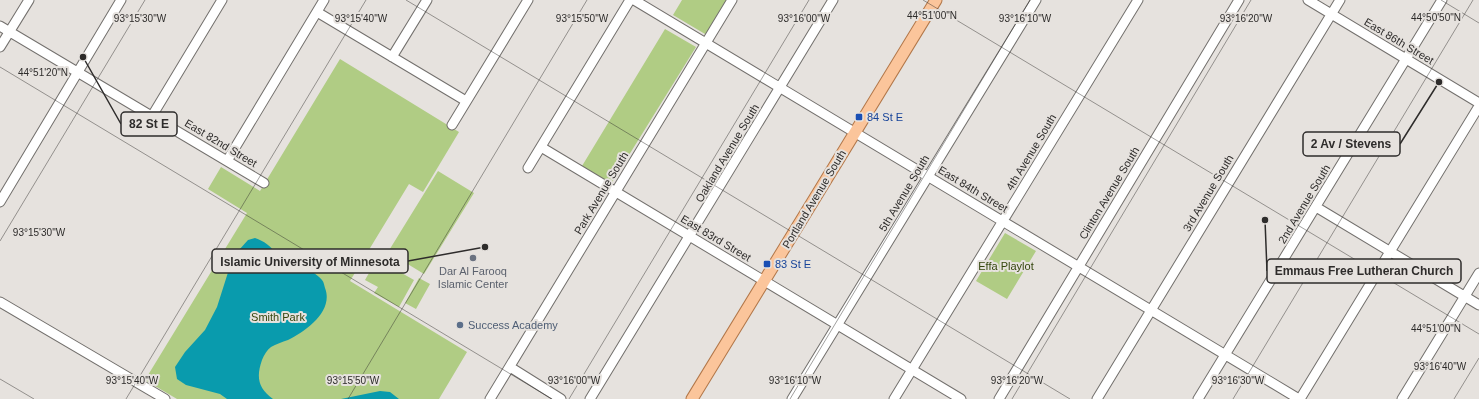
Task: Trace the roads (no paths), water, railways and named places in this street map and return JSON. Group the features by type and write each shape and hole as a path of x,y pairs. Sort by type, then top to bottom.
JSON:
{"main road":[{"name":"Portland Avenue South","path":"692,399 936,0"}],"street":[{"path":"0,47 29,0"},
{"path":"0,202 121,0"},
{"path":"152,116 222,0"},
{"path":"227,161 324,0"},
{"path":"392,57 427,0"},
{"path":"452,125 528,0"},
{"path":"528,168 630,0"},
{"name":"East 84th Street","path":"634,0 1299,399"},
{"name":"Park Avenue South","path":"490,399 732,0"},
{"name":"Oakland Avenue South","path":"590,399 833,0"},
{"name":"5th Avenue South","path":"792,399 1036,0"},
{"name":"4th Avenue South","path":"894,399 1138,0"},
{"name":"Clinton Avenue South","path":"999,399 1239,0"},
{"name":"East 86th Street","path":"1308,0 1479,103"},
{"name":"3rd Avenue South","path":"1097,399 1340,0"},
{"name":"2nd Avenue South","path":"1198,399 1442,0"},
{"path":"317,12 466,101"},
{"name":"East 82nd Street","path":"0,26 264,183"},
{"path":"1299,399 1479,106"},
{"name":"East 83rd Street","path":"541,146 961,399"},
{"path":"1316,207 1479,305"},
{"path":"1402,399 1479,273"},
{"path":"0,302 165,399"},
{"path":"510,367 561,399"}],"water":[{"path":"255,238 270,246 283,264 304,268 320,278 323,282 327,296 326,305 317,319 310,326 288,340 271,347 265,354 260,366 259,377 264,391 273,399 227,399 220,394 186,385 177,379 175,367 185,352 205,330 217,307 231,263 239,250 248,240"},
{"path":"380,391 390,392 399,399 341,399"}],"place":[{"name":"82 St E","path":"83,57"},
{"name":"2 Av / Stevens","path":"1439,82"},
{"name":"84 St E","path":"859,117"},
{"name":"Emmaus Free Lutheran Church","path":"1265,220"},
{"name":"Islamic University of Minnesota","path":"485,247"},
{"name":"Dar Al Farooq Islamic Center","path":"473,258"},
{"name":"83 St E","path":"767,264"},
{"name":"Success Academy","path":"460,325"}],"park label":[{"name":"Effa Playlot","path":"1006,266"},
{"name":"Smith Park","path":"278,317"}]}
